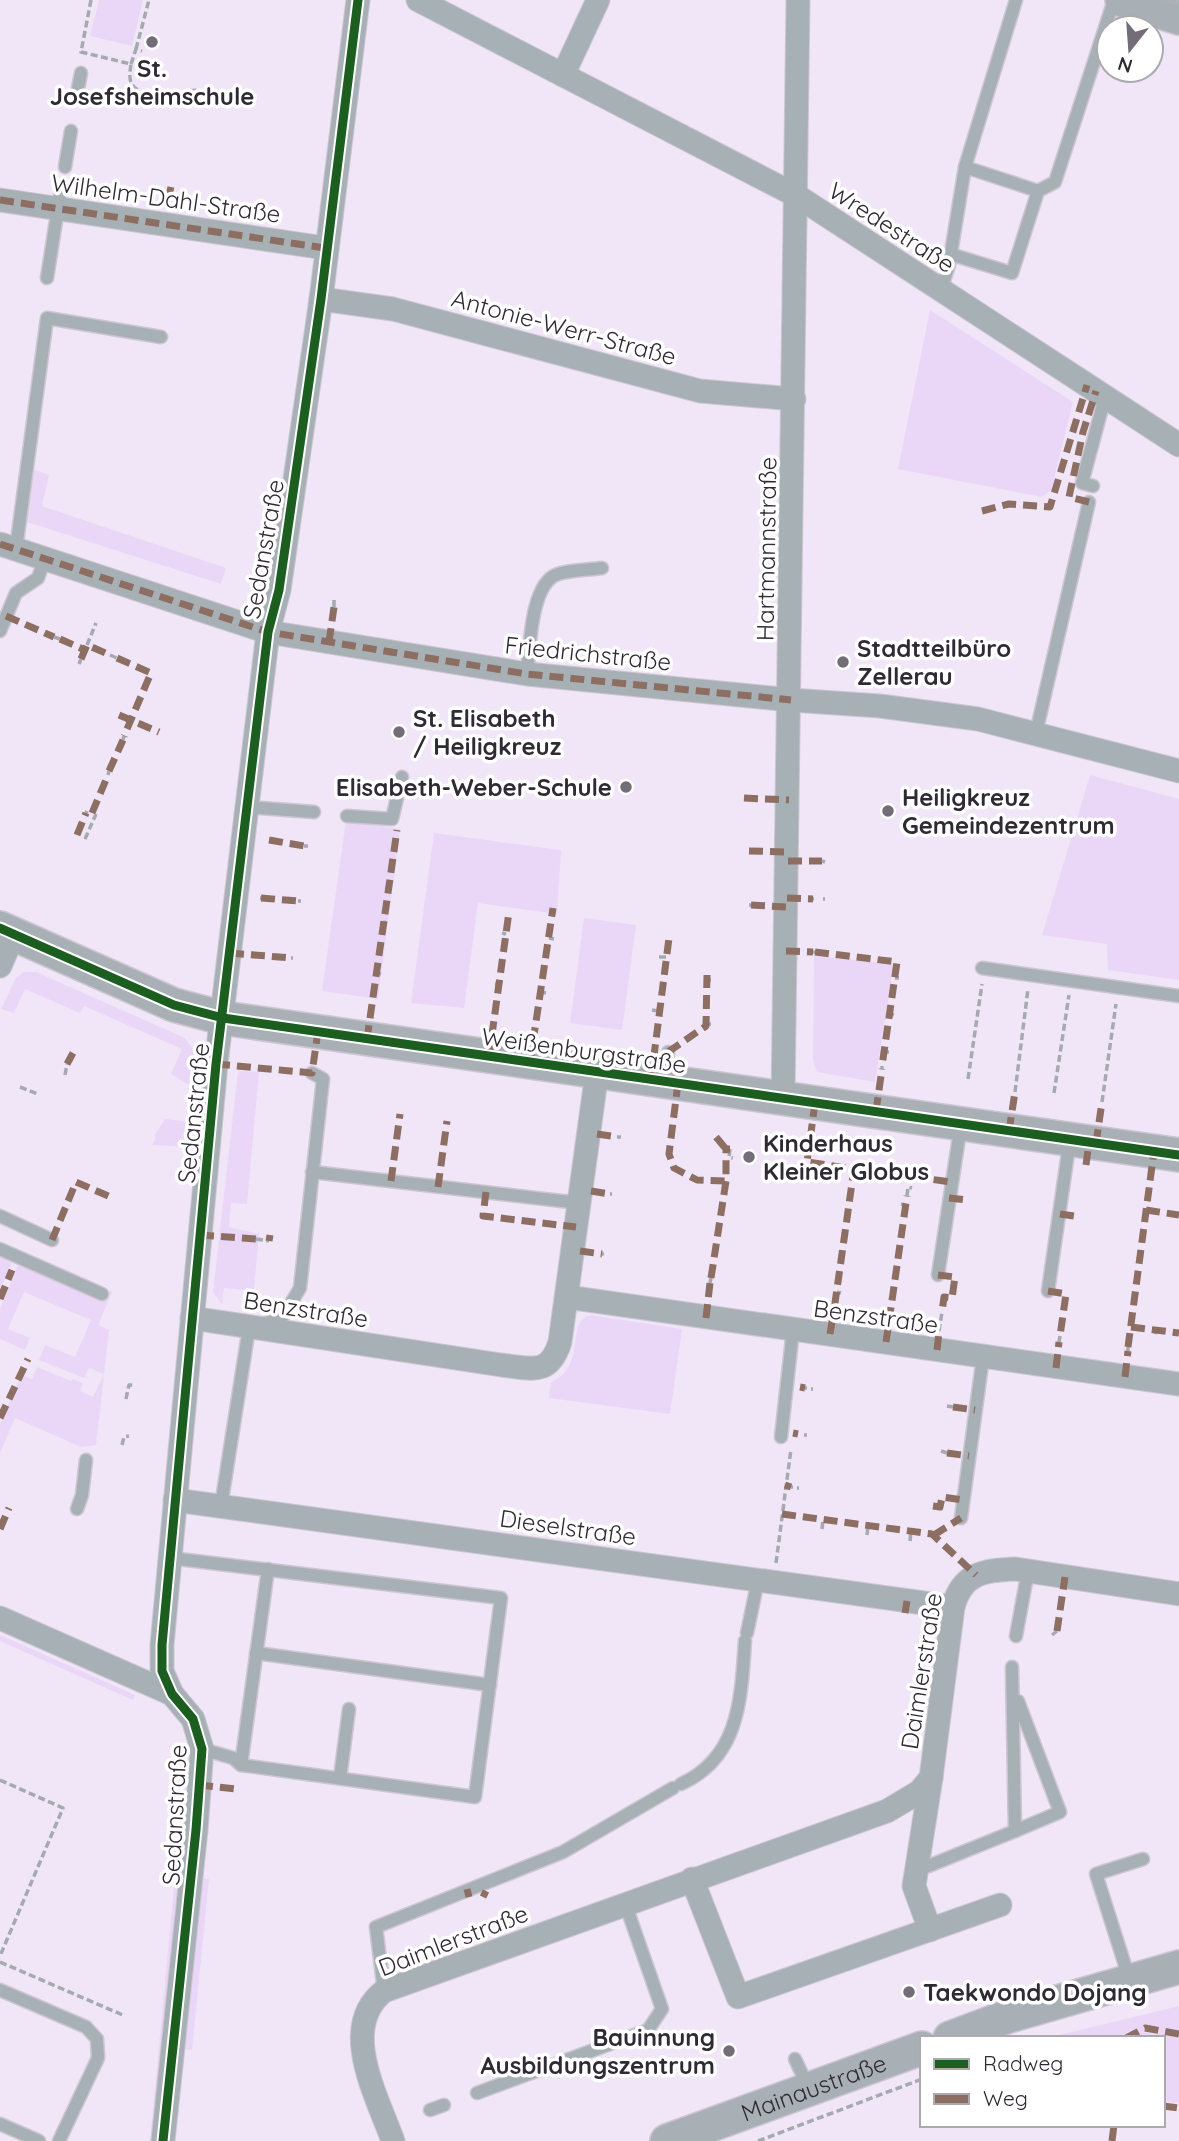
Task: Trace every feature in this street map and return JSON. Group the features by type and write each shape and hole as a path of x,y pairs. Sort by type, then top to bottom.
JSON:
{"street":[{"name":"Sedanstraße","path":"163,2141 202,1749 193,1719 172,1694 162,1671 162,1645 223,1018 268,632 279,590 321,299 325,248 358,0"},
{"name":"Wredestraße","path":"418,0 797,196 1179,445"},
{"path":"563,75 598,0"},
{"name":"Hartmannstraße","path":"783,1098 791,700 798,0"},
{"path":"1122,0 1179,18"},
{"name":"Wilhelm-Dahl-Straße","path":"0,200 60,199 325,248"},
{"name":"Antonie-Werr-Straße","path":"321,299 394,309 700,391 794,399"},
{"name":"Friedrichstraße","path":"8,547 268,632 527,674 880,706 978,719 1179,771"},
{"path":"0,966 7,931"},
{"name":"Weißenburgstraße","path":"7,931 174,1005 223,1018 597,1072 666,1067 783,1098 1179,1155"},
{"name":"Benzstraße","path":"192,1318 538,1369 548,1366 555,1357 567,1297 597,1072"},
{"name":"Benzstraße","path":"567,1297 1179,1384"},
{"name":"Dieselstraße","path":"176,1500 953,1607"},
{"name":"Daimlerstraße","path":"930,1930 914,1886 957,1591 970,1578 991,1570 1028,1571 1179,1594"},
{"path":"0,1618 172,1694"},
{"name":"Daimlerstraße","path":"393,2141 360,2035 366,2010 384,1991 887,1811 911,1798 931,1778"},
{"path":"692,1879 737,1997 1000,1905"},
{"path":"955,2036 1009,2016 1179,1967"},
{"name":"Mainaustraße","path":"667,2141 712,2133 802,2074 920,2048"}],"lane":[{"path":"941,290 965,167 1016,0"},
{"path":"950,254 1012,273 1038,191 1055,182 1114,0"},
{"path":"77,94 81,73"},
{"path":"65,167 71,131"},
{"path":"965,167 1038,191"},
{"path":"47,278 60,199"},
{"path":"8,547 47,318 160,337"},
{"path":"1093,486 1082,483 1105,397"},
{"path":"1036,733 1089,502"},
{"path":"0,631 16,593 38,579 45,558"},
{"path":"527,674 536,603 546,581 558,574 602,568"},
{"path":"347,816 392,819 402,777"},
{"path":"248,807 313,812"},
{"path":"983,968 1179,996"},
{"path":"221,1506 248,1328 282,1318 300,1288 323,1079 312,1073"},
{"path":"938,1275 961,1124"},
{"path":"1048,1291 1070,1139"},
{"path":"312,1172 579,1202"},
{"path":"0,1216 52,1240"},
{"path":"0,1249 102,1294"},
{"path":"780,1437 793,1331"},
{"path":"961,1518 983,1357"},
{"path":"77,1509 82,1494 86,1460"},
{"path":"170,1558 501,1598 474,1797 241,1765 233,1758 202,1749"},
{"path":"241,1765 268,1569"},
{"path":"1016,1636 1028,1571"},
{"path":"384,1991 376,1927 563,1852 709,1768 735,1727 740,1711 746,1637 765,1581"},
{"path":"256,1653 354,1673 490,1685"},
{"path":"1012,1667 1015,1831"},
{"path":"916,1871 1060,1812 1014,1691"},
{"path":"340,1778 349,1709"},
{"path":"1130,1981 1096,1874 1143,1859"},
{"path":"477,2093 648,2030 662,2010 625,1903"},
{"path":"0,1990 86,2027 97,2039 98,2058 59,2141"},
{"path":"430,2110 444,2105"},
{"path":"0,2124 39,2141"}],"path":[{"path":"91,0 81,52 131,64"},
{"path":"149,0 129,78 134,87 171,102 184,103"},
{"path":"136,49 142,51"},
{"path":"171,102 186,90 199,90"},
{"path":"334,600 334,607"},
{"path":"87,645 96,624"},
{"path":"54,637 60,639"},
{"path":"110,655 117,657"},
{"path":"85,839 96,814"},
{"path":"659,957 666,957"},
{"path":"968,1079 983,968"},
{"path":"1015,1091 1030,974"},
{"path":"1054,1093 1071,979"},
{"path":"1102,1102 1117,988"},
{"path":"652,1010 659,1011"},
{"path":"65,1075 67,1064"},
{"path":"20,1087 38,1094"},
{"path":"730,1149 729,1157 733,1158"},
{"path":"907,1196 908,1187 912,1188"},
{"path":"256,1239 269,1241"},
{"path":"939,1332 942,1312"},
{"path":"126,1399 129,1385 134,1385"},
{"path":"947,1406 953,1407"},
{"path":"122,1445 124,1437 129,1437"},
{"path":"941,1451 947,1453"},
{"path":"765,1581 793,1487"},
{"path":"822,1529 823,1520"},
{"path":"867,1535 869,1525"},
{"path":"910,1541 911,1531"},
{"path":"1052,1635 1057,1631"},
{"path":"0,1955 63,1808 1,1782"},
{"path":"0,1962 125,2016"},
{"path":"758,2141 920,2080"}],"shaded area":[{"path":"99,0 143,0 132,46 90,36"},
{"path":"930,310 1073,402 1051,490 1042,497 898,469"},
{"path":"33,469 49,475 42,506 226,568 221,584 24,521"},
{"path":"1090,775 1179,799 1179,980 1108,970 1107,944 1042,935"},
{"path":"346,821 400,829 378,999 322,991"},
{"path":"434,833 561,850 557,914 478,903 464,1008 411,1003"},
{"path":"584,918 636,925 622,1030 570,1023"},
{"path":"814,956 894,964 875,1082 817,1072 813,1061"},
{"path":"24,972 36,972 185,1038 195,1052 193,1087 171,1074 182,1049 84,1006 80,1013 25,989 14,1013 1,1009 16,978"},
{"path":"238,1071 259,1072 247,1204 231,1203 229,1227 259,1234 253,1301 249,1306 245,1306 246,1290 224,1288 222,1304 213,1292"},
{"path":"165,1119 191,1122 188,1147 152,1145 156,1137 154,1136"},
{"path":"0,1244 112,1292 98,1325 109,1330 96,1445 81,1447 15,1418 0,1453 0,1424 21,1375 32,1379 37,1367 83,1383 80,1391 93,1397 104,1374 89,1368 84,1378 39,1360 45,1345 75,1357 91,1320 24,1292 8,1329 30,1338 25,1350 0,1339 0,1309 19,1263 13,1260 0,1290"},
{"path":"591,1315 682,1329 670,1414 549,1398 551,1382 569,1366 579,1326 583,1319"},
{"path":"0,1635 135,1695 133,1700 0,1641"},
{"path":"187,1749 194,1749 155,2141 150,2141"},
{"path":"202,1878 209,1879 192,2050 185,2049"},
{"path":"1179,2006 1179,2103 1165,2102 1165,2036 1055,2036"}],"tram line":[{"path":"1164,0 1179,4"}],"marked path":[{"path":"168,199 171,187"},
{"path":"0,200 325,248"},
{"path":"982,511 1009,504 1050,507 1087,385"},
{"path":"1089,502 1069,497 1083,432 1096,391"},
{"path":"0,544 268,632 527,674 791,700"},
{"path":"329,642 334,607"},
{"path":"6,616 54,637"},
{"path":"60,639 85,650"},
{"path":"81,659 87,645 110,655"},
{"path":"117,658 151,673 124,736"},
{"path":"119,715 159,732"},
{"path":"109,771 123,740"},
{"path":"92,813 108,775"},
{"path":"744,798 762,799"},
{"path":"765,799 789,800"},
{"path":"77,835 86,813"},
{"path":"367,1039 397,830"},
{"path":"269,840 304,846"},
{"path":"749,851 788,852"},
{"path":"788,861 822,861"},
{"path":"261,898 298,901"},
{"path":"787,898 813,899"},
{"path":"751,905 787,907"},
{"path":"530,1062 553,908"},
{"path":"489,1056 509,912"},
{"path":"651,1079 669,938"},
{"path":"786,951 813,952"},
{"path":"815,952 897,962 882,1066"},
{"path":"230,953 291,958"},
{"path":"668,1052 706,1026 707,975"},
{"path":"216,1064 312,1073 318,1031"},
{"path":"67,1064 73,1053"},
{"path":"876,1111 882,1069"},
{"path":"678,1083 669,1154 674,1168 697,1180 726,1181"},
{"path":"1009,1131 1015,1092"},
{"path":"1096,1143 1102,1102"},
{"path":"815,1103 807,1162 854,1169 834,1310"},
{"path":"391,1181 400,1114"},
{"path":"438,1187 447,1121"},
{"path":"597,1134 617,1137"},
{"path":"716,1137 726,1149"},
{"path":"1086,1165 1089,1142"},
{"path":"711,1278 726,1181 726,1149 730,1149"},
{"path":"1128,1347 1154,1151"},
{"path":"892,1174 951,1182"},
{"path":"52,1240 76,1182 113,1198"},
{"path":"591,1191 610,1194"},
{"path":"486,1192 483,1216 576,1227"},
{"path":"886,1342 907,1196"},
{"path":"949,1198 967,1200"},
{"path":"1146,1210 1179,1215"},
{"path":"1060,1214 1080,1217"},
{"path":"200,1235 256,1239"},
{"path":"269,1241 270,1235"},
{"path":"580,1251 602,1254"},
{"path":"0,1299 12,1270"},
{"path":"938,1275 955,1277 952,1298 944,1297 942,1312"},
{"path":"706,1318 710,1283"},
{"path":"1048,1291 1066,1294 1060,1336"},
{"path":"830,1334 833,1316"},
{"path":"1131,1327 1179,1333"},
{"path":"937,1350 939,1332"},
{"path":"1056,1368 1059,1342"},
{"path":"1125,1377 1128,1351"},
{"path":"0,1418 28,1359"},
{"path":"800,1387 805,1388"},
{"path":"953,1407 975,1410"},
{"path":"793,1433 798,1434"},
{"path":"947,1453 969,1456"},
{"path":"785,1485 791,1487"},
{"path":"933,1506 940,1507 942,1497 963,1500"},
{"path":"0,1529 9,1508"},
{"path":"782,1514 932,1534 976,1575"},
{"path":"934,1535 961,1518"},
{"path":"1057,1631 1065,1577"},
{"path":"905,1613 907,1601"},
{"path":"199,1785 236,1789"},
{"path":"467,1889 469,1897"},
{"path":"483,1897 486,1891"},
{"path":"1130,2036 1145,2028 1179,2034"},
{"path":"1165,2106 1179,2108"},
{"path":"1112,2141 1114,2127"}],"cycle path":[{"path":"163,2141 202,1749 193,1719 172,1694 162,1671 162,1645 216,1064 268,632 279,590 321,299 358,0"},
{"path":"0,928 174,1005 223,1018 1179,1155"}],"place":[{"name":"St. Josefsheimschule","path":"152,42"},
{"name":"Stadtteilbüro Zellerau","path":"843,662"},
{"name":"St. Elisabeth / Heiligkreuz","path":"399,732"},
{"name":"Elisabeth-Weber-Schule","path":"626,787"},
{"name":"Heiligkreuz Gemeindezentrum","path":"888,811"},
{"name":"Kinderhaus Kleiner Globus","path":"749,1157"},
{"name":"Taekwondo Dojang","path":"909,1992"},
{"name":"Bauinnung Ausbildungszentrum","path":"729,2051"}]}
